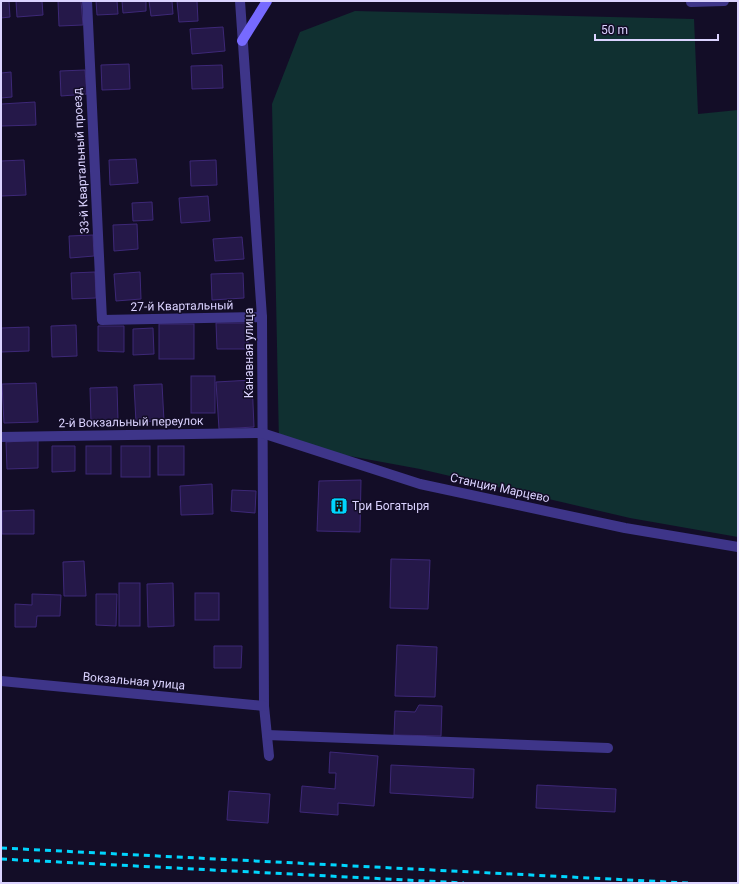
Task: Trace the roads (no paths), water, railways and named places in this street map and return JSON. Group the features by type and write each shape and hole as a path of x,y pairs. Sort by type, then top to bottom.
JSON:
{"street":[{"name":"33-й Квартальный проезд","path":"87,1 102,320"},
{"name":"Канавная улица","path":"240,1 262,317 264,706 269,756"},
{"path":"242,41 267,1"},
{"path":"691,2 724,1"},
{"name":"27-й Квартальный","path":"102,320 262,317"},
{"name":"2-й Вокзальный переулок","path":"1,437 262,433"},
{"name":"Станция Марцево","path":"262,433 420,484 625,528 738,547"},
{"name":"Вокзальная улица","path":"1,681 264,706"},
{"path":"267,735 608,748"}],"railway":[{"path":"1,848 688,883"},
{"path":"1,859 464,883"}],"place":[{"name":"Три Богатыря","path":"339,506"}]}
